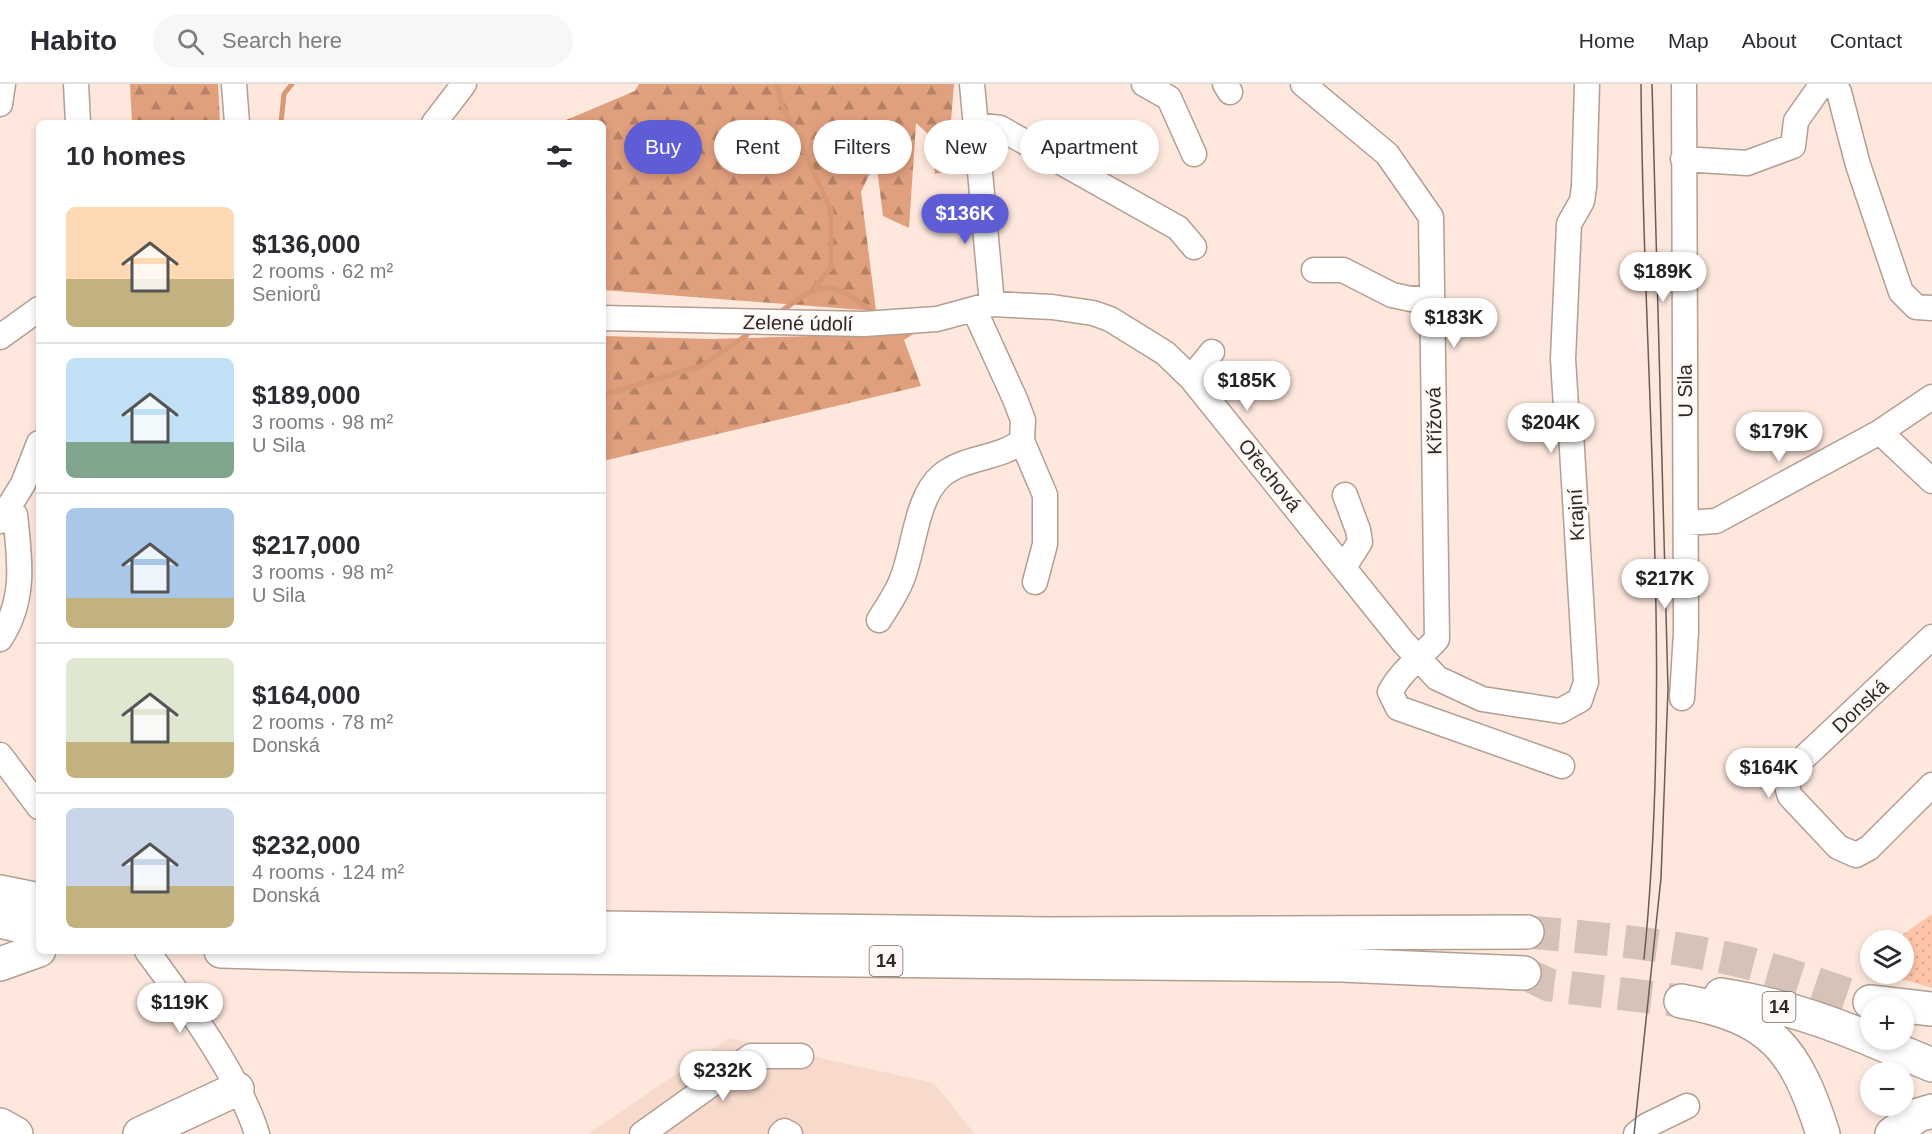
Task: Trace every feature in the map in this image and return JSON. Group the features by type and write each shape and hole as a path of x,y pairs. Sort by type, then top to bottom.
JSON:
{"highway":[{"path":"0,882 36,926"},
{"path":"0,892 36,926"},
{"path":"0,921 36,926"},
{"path":"0,964 36,926"},
{"name":"14","path":"606,928 1047,934 1527,932"},
{"name":"14","path":"405,954 1342,965 1524,973"},
{"name":"14","path":"1823,1134 1802,1075 1768,1033 1741,1016 1682,995 1757,1001 1820,1019 1860,1035"},
{"path":"1914,1007 1932,1009"},
{"path":"1914,1023 1932,1033"},
{"name":"14","path":"1897,1050 1932,1065"},
{"path":"140,1134 237,1089"},
{"path":"1892,1134 1918,1114 1932,1111"},
{"path":"0,1125 16,1134"}],"street":[{"path":"0,104 3,84"},
{"path":"76,84 78,120"},
{"path":"234,84 237,120"},
{"path":"436,120 464,84"},
{"path":"972,84 976,120"},
{"path":"1144,84 1169,99 1194,154"},
{"name":"Křížová","path":"1303,84 1387,154 1431,218 1437,639 1418,660 1398,676 1390,692 1398,708 1562,766"},
{"name":"Krajní","path":"1418,660 1437,678 1482,699 1560,711 1571,708 1584,693 1586,682 1572,439 1570,416 1566,407 1563,359 1569,224 1582,201 1584,187 1587,84"},
{"name":"U Sila","path":"1682,698 1686,632 1684,84"},
{"path":"1683,159 1748,163 1793,146 1796,121 1822,84"},
{"path":"1831,84 1839,92 1858,165 1901,292 1916,308 1932,308"},
{"path":"1008,132 1178,228 1194,247"},
{"path":"978,174 983,306 1023,420 1022,441 1045,495 1045,544 1035,582"},
{"path":"1314,270 1343,270 1392,296 1411,299 1432,297"},
{"name":"Ořechová","path":"983,306 1052,307 1110,319 1165,353 1191,378 1418,660"},
{"name":"Zelené údolí","path":"606,318 864,324 937,319 983,306"},
{"path":"0,338 36,311"},
{"path":"1191,378 1212,352"},
{"path":"1686,523 1716,521 1880,432 1932,397"},
{"path":"1880,432 1932,480"},
{"path":"879,620 902,580 919,519 930,491 941,476 967,462 1011,450 1022,441"},
{"path":"0,639 17,602 21,572 11,532 23,484 36,451"},
{"path":"11,532 36,471"},
{"path":"1344,567 1360,542 1345,495"},
{"name":"Donská","path":"1932,638 1794,767 1787,780 1787,787 1790,796 1838,847 1856,855 1869,848 1932,785"},
{"path":"0,755 36,803"},
{"path":"149,954 194,1016 237,1089 257,1134"},
{"path":"642,1134 751,1056 801,1056"},
{"path":"1636,1134 1646,1126 1687,1106"},
{"path":"781,1134 784,1131 790,1134"}],"shaded area":[{"path":"1932,914 1932,988 1914,983 1914,930 1909,930"},
{"path":"729,1038 934,1083 975,1134 588,1134"}],"green space":[{"path":"130,84 218,84 220,120 132,120"},
{"path":"639,84 954,84 951,120 924,120 924,130 916,123 909,228 883,216 878,174 912,174 912,120 813,120 813,174 869,174 861,192 876,311 606,290 606,120 566,120 635,91"},
{"path":"915,333 904,340 921,386 606,460 606,336 710,339"}],"waterway":[{"path":"281,120 284,94 292,84"},
{"path":"777,84 782,105 831,210 831,268 815,287"},
{"path":"777,314 803,296 823,288 833,288 843,292 871,311"},
{"path":"606,394 701,366 747,335"}],"tunnel":[{"path":"1527,932 1636,943 1717,956 1776,971 1860,999"},
{"path":"1524,973 1549,985 1681,1001"}],"tram line":[{"path":"1641,84 1656,631 1656,740 1652,850 1644,959"},
{"path":"1634,1134 1661,878 1668,689 1652,84"}]}
